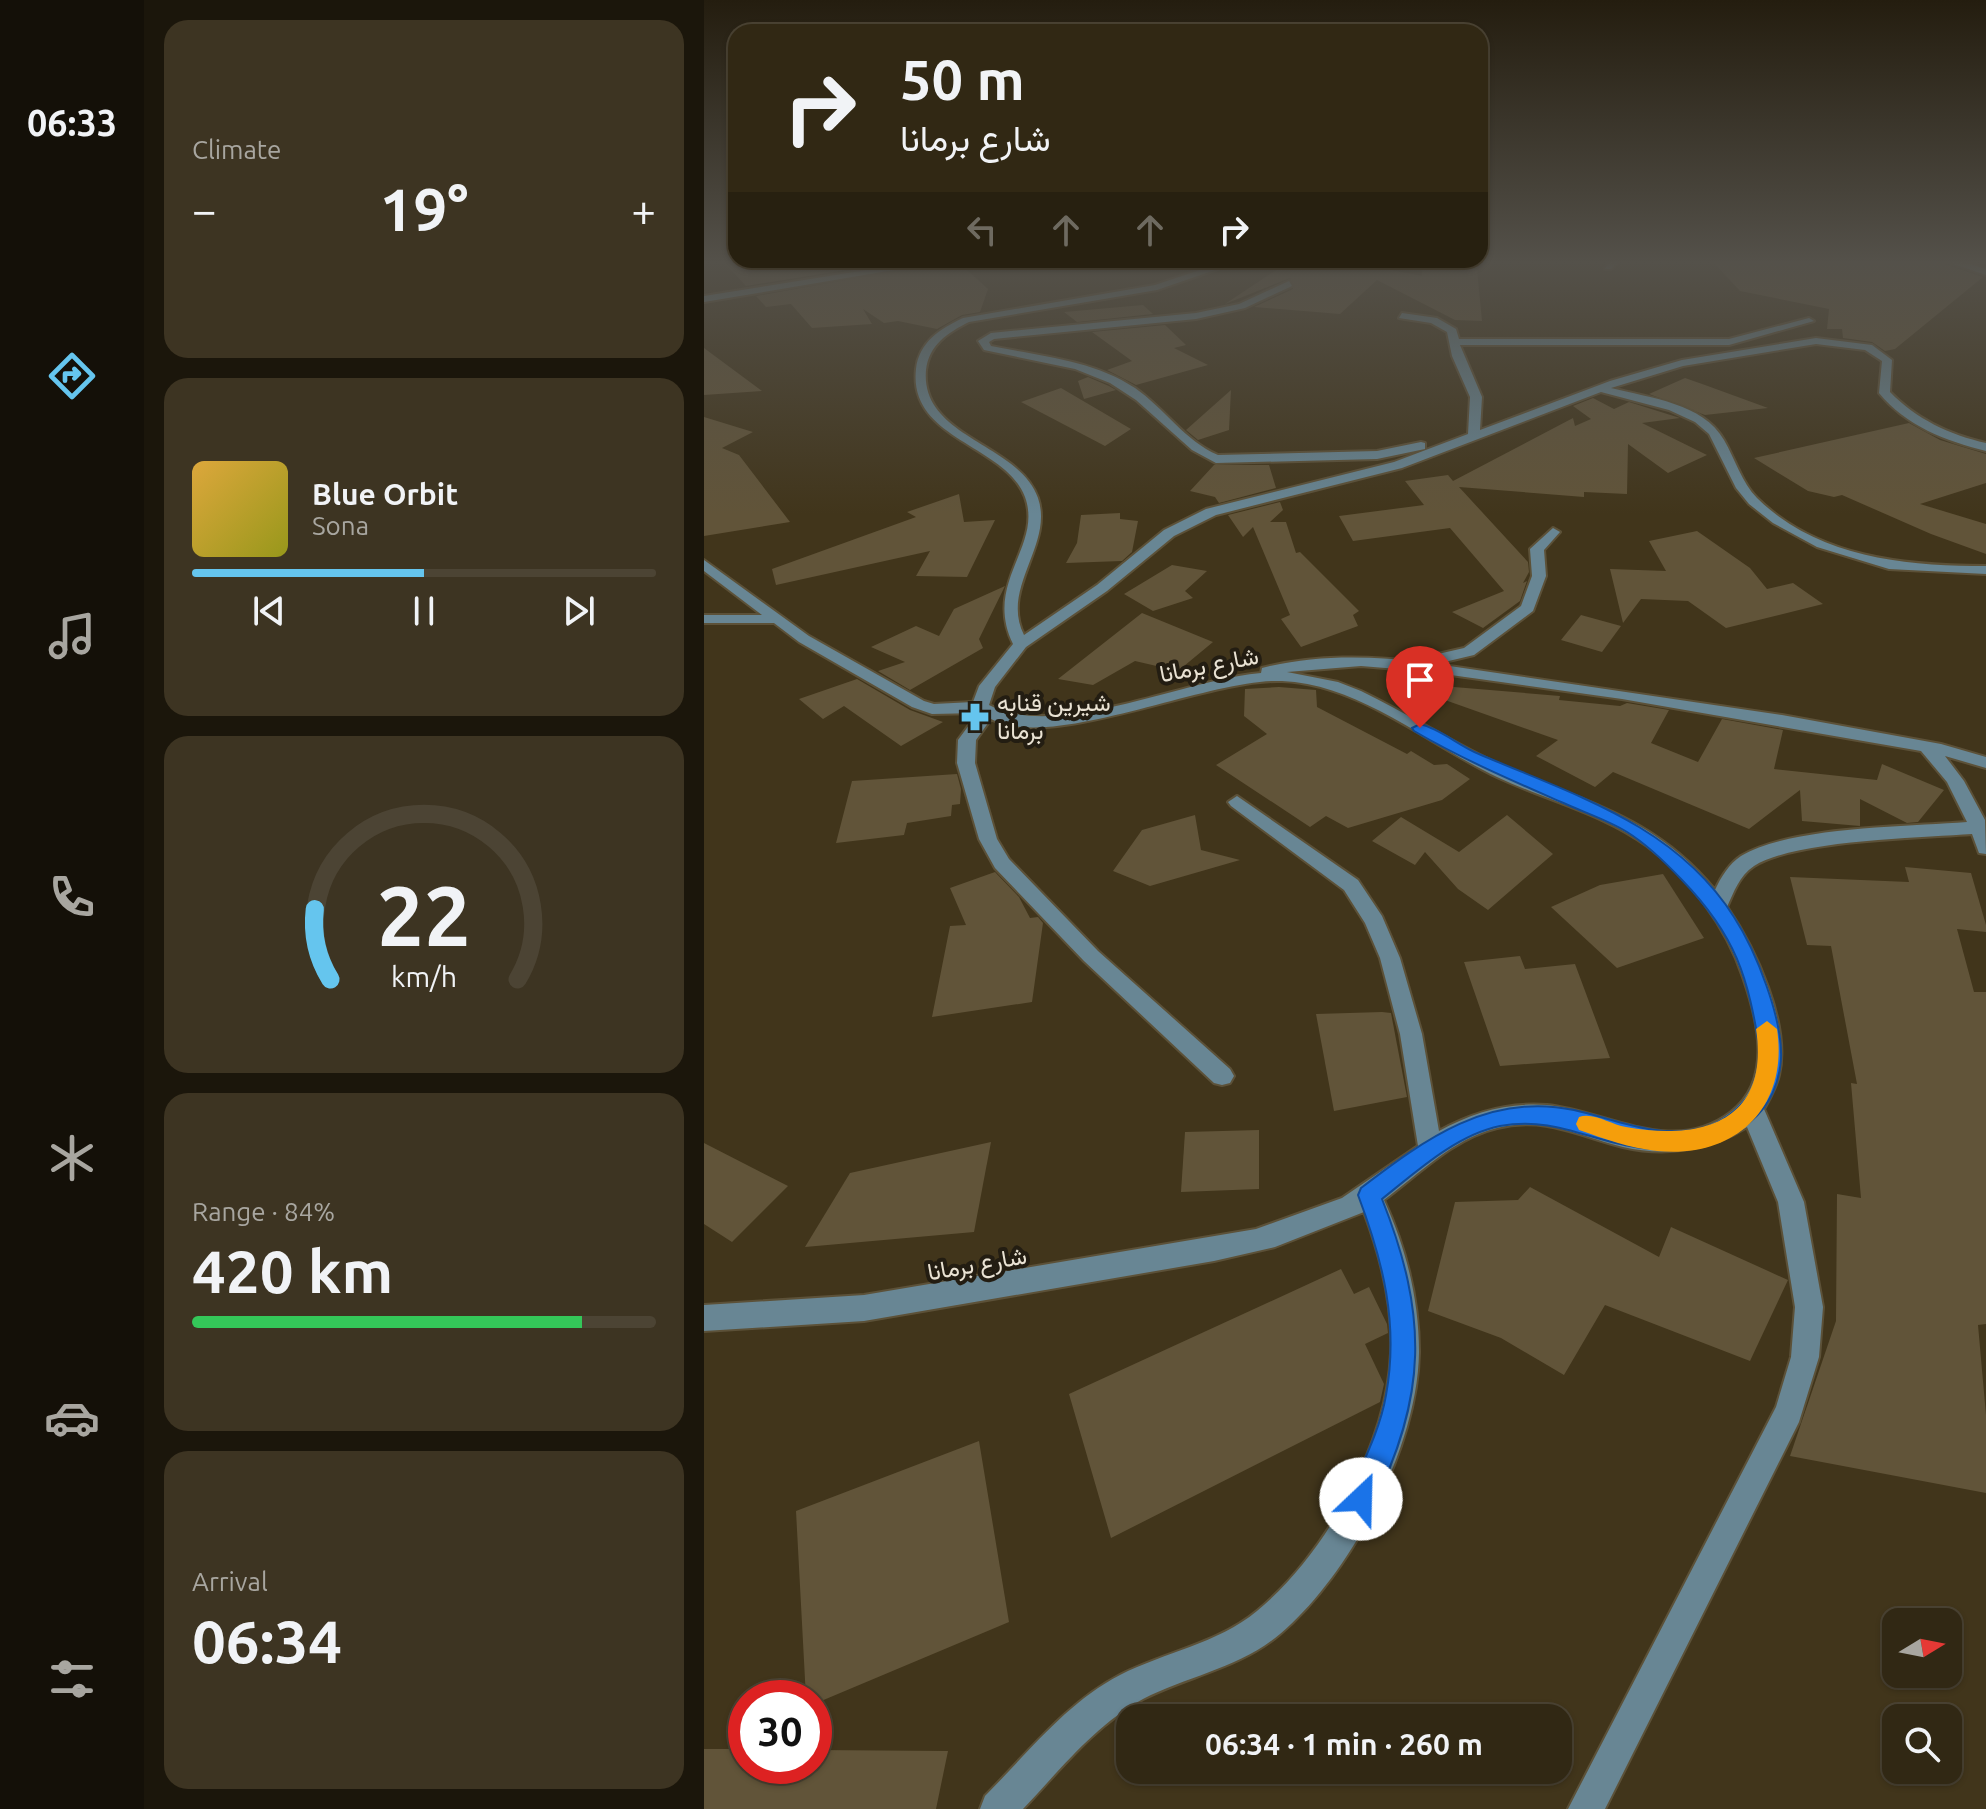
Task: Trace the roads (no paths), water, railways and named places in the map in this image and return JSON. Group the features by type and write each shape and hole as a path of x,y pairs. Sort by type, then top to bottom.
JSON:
{"street":[{"path":"932,344 925,353 917,375 919,388 933,410 983,453 1015,475 1030,495 1033,524 1006,612 1012,632 1021,644"},
{"path":"985,344 988,348 1047,356 1116,382 1162,415 1201,453 1216,459 1377,455 1468,436"},
{"path":"1456,344 1457,356 1476,397 1468,436"},
{"path":"1757,344 1774,348"},
{"path":"1222,1076 1091,956 1002,863 988,839 966,763 967,740 983,711 987,686 1021,644 1102,588 1169,533 1227,506 1398,465 1600,388 1682,363 1815,344"},
{"path":"1852,344 1879,352 1887,360 1884,393 1896,407 1943,433 1986,447"},
{"path":"1600,388 1683,413 1707,426 1733,476 1751,499 1771,517 1815,542 1854,559 1886,568 1986,570"},
{"path":"1236,679 1320,653 1431,660 1469,652 1528,608 1539,576 1537,549 1553,532"},
{"name":"شارع برمانا","path":"704,564 773,619 835,659 932,709 983,711 1017,723 1050,721 1142,704 1236,679 1281,676 1359,692 1463,754 1631,827 1661,847 1718,906 1741,944 1757,985 1771,1057 1766,1084 1752,1109 1728,1128 1697,1139 1647,1140 1622,1136 1574,1119 1533,1113 1494,1118 1430,1148 1369,1195 1273,1236 859,1309 704,1318"},
{"path":"704,619 773,619"},
{"path":"1298,662 1379,662 1643,696 1926,746 1986,763"},
{"path":"1926,746 1944,762 1979,827 1986,848"},
{"path":"1237,802 1351,885 1375,921 1390,958 1411,1034 1430,1148"},
{"path":"1718,906 1728,880 1750,860 1781,848 1979,827"},
{"path":"1586,1809 1789,1412 1805,1357 1809,1307 1791,1202 1752,1109"},
{"path":"998,1809 1091,1714 1131,1687 1222,1652 1267,1624 1307,1586 1337,1544 1373,1476 1399,1396 1405,1320 1391,1250 1369,1195"}],"place":[{"name":"شيرين قنابه برمانا","path":"975,717"}]}
